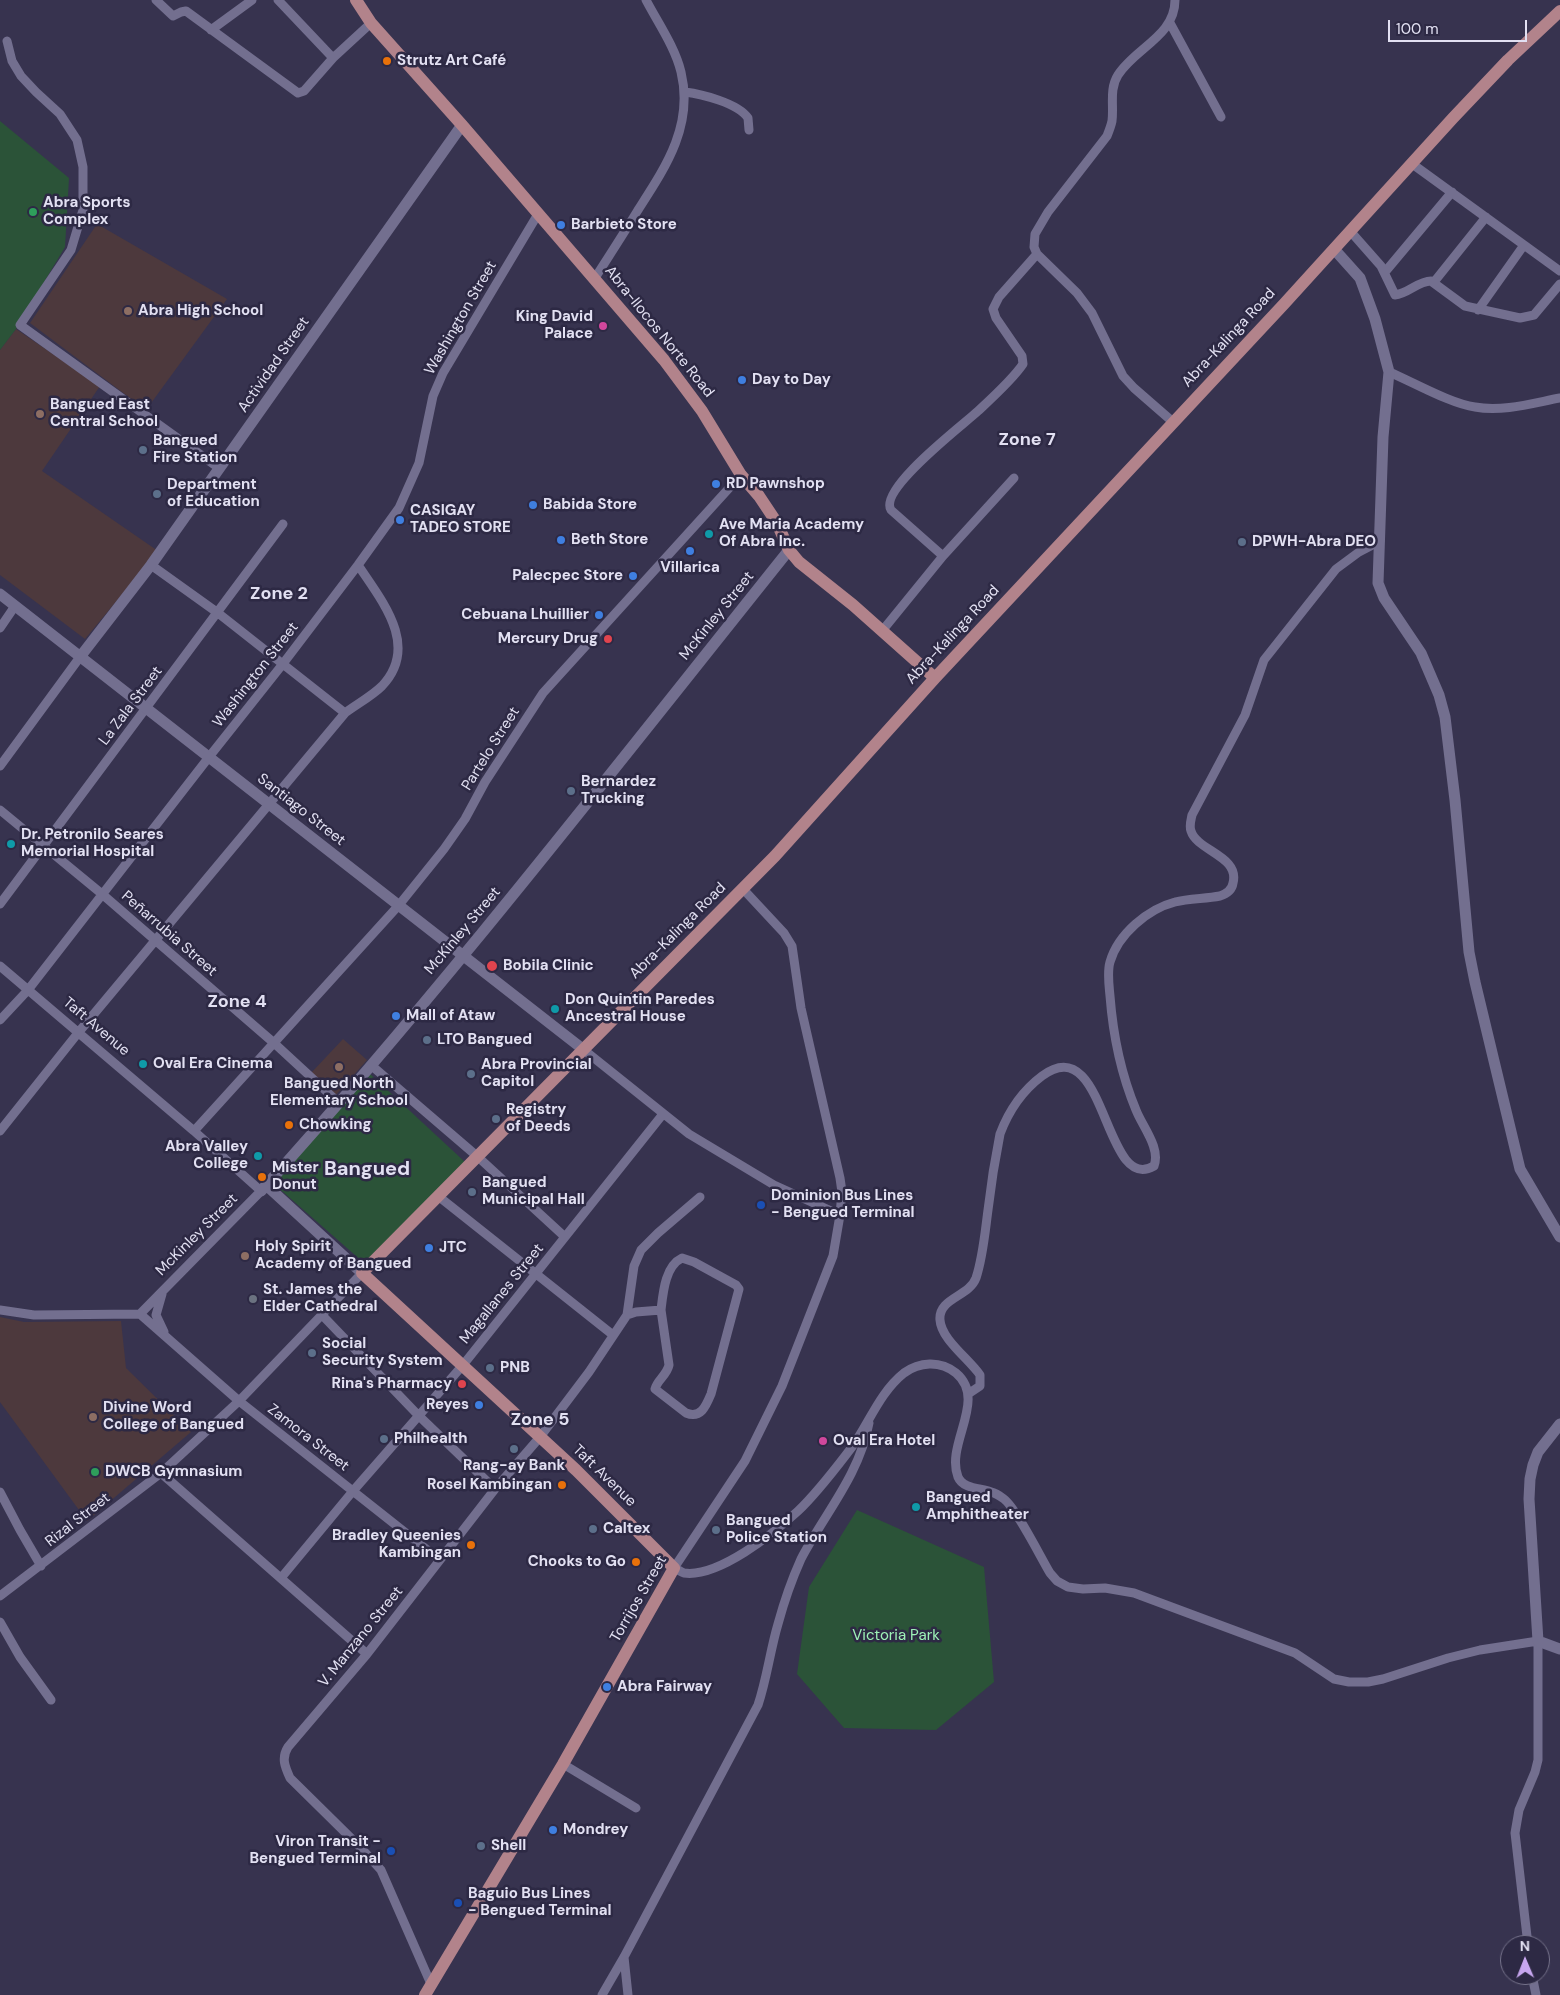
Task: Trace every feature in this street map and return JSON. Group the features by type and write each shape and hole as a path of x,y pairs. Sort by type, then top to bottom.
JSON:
{"main road":[{"name":"Abra-Ilocos Norte Road","path":"356,0 371,23 462,124 664,360 691,396 741,475 759,496 777,523 788,550 799,562 853,605 935,678"},
{"name":"Abra-Kalinga Road","path":"362,1273 775,856 935,678 1351,232 1411,163 1508,60 1560,11"},
{"name":"Taft Avenue","path":"362,1273 576,1470 674,1568"},
{"name":"Torrijos Street","path":"428,1989 563,1764 674,1568"}],"street":[{"path":"156,0 173,16 186,11 298,93 304,91 333,58 371,23"},
{"path":"211,30 252,0"},
{"path":"278,0 333,58"},
{"path":"595,278 672,154 678,137 685,92 681,70 646,0"},
{"path":"1174,422 1134,388 1123,376 1092,312 1076,293 1036,254 1034,241 1035,234 1048,212 1107,136 1112,122 1112,92 1118,75 1170,24 1175,0"},
{"path":"1170,24 1221,117"},
{"path":"7,41 12,62 21,76 60,114 78,140 83,167 83,210 71,250 20,325 219,468"},
{"path":"685,92 712,97 738,110 748,118 749,130"},
{"name":"Actividad Street","path":"0,766 80,656 151,565 462,124"},
{"path":"1411,163 1560,271"},
{"path":"1385,272 1452,192"},
{"name":"Washington Street","path":"0,1020 28,990 208,757 282,665 358,565 398,508 419,463 433,396 443,373 538,214"},
{"path":"1434,282 1486,217"},
{"path":"1351,232 1385,272 1395,295 1402,294 1426,281 1434,282 1456,301 1465,306 1515,318 1534,315 1560,284"},
{"path":"1478,310 1524,245"},
{"path":"1334,249 1360,278 1375,319 1389,372 1383,437 1379,589 1421,653 1439,695 1445,717 1470,952 1515,1154 1527,1183 1560,1237"},
{"path":"943,556 891,510 889,500 927,454 979,410 1022,366 1022,356 996,318 993,309 998,297 1036,254"},
{"path":"1389,372 1476,408 1505,408 1560,398"},
{"name":"Partelo Street","path":"194,1131 398,905 444,848 543,693 741,475"},
{"path":"882,631 943,556 1014,478"},
{"name":"La Zala Street","path":"0,904 218,614 283,524"},
{"path":"968,1394 980,1386 980,1375 946,1336 940,1319 941,1310 946,1304 970,1287 975,1279 984,1239 1000,1134 1005,1119 1013,1105 1036,1081 1056,1068 1069,1067 1077,1071 1091,1089 1122,1156 1136,1167 1143,1169 1154,1166 1156,1160 1154,1147 1129,1094 1121,1065 1112,1016 1109,980 1110,962 1125,934 1156,909 1174,902 1220,896 1227,894 1232,888 1234,876 1232,869 1226,862 1195,838 1191,831 1192,816 1245,715 1264,660 1336,569 1359,552 1380,541"},
{"name":"McKinley Street","path":"140,1314 263,1188 372,1066 516,891 788,550"},
{"path":"151,565 218,614 345,713"},
{"path":"0,1131 78,1033 345,713 381,687 396,664 399,639 386,608 358,565"},
{"name":"Santiago Street","path":"0,594 584,1050"},
{"path":"0,628 15,606"},
{"name":"Peñarrubia Street","path":"0,810 102,894 338,1102"},
{"name":"Torrijos Street","path":"674,1568 745,1461 782,1386 832,1256 840,1215 842,1192 840,1178 801,1008 792,946 784,933 743,889"},
{"name":"Taft Avenue","path":"0,966 362,1273"},
{"path":"584,1050 690,1134 774,1185 840,1215"},
{"path":"372,1066 478,1157 565,1237"},
{"name":"Magallanes Street","path":"281,1578 353,1491 463,1365 663,1114"},
{"path":"438,1196 613,1334"},
{"path":"661,1310 636,1312 627,1315 634,1266 641,1250 658,1232 700,1197"},
{"path":"682,1258 694,1262 736,1285 739,1289 711,1394 703,1410 696,1415 686,1413 655,1389 667,1370 668,1365 661,1310 663,1289 671,1268 675,1262 682,1258"},
{"name":"Rizal Street","path":"0,1596 161,1473 239,1401 362,1273"},
{"path":"163,1291 156,1316 168,1338"},
{"path":"0,1310 34,1315 140,1314"},
{"name":"Zamora Street","path":"140,1314 239,1401 440,1560"},
{"path":"322,1315 418,1415 495,1489"},
{"name":"V. Manzano Street","path":"428,1989 381,1870 290,1778 284,1763 284,1754 367,1654 495,1489 540,1437 589,1372 627,1315"},
{"path":"674,1568 683,1573 703,1572 733,1560 764,1539 797,1512 820,1488 852,1446 892,1383 916,1366 925,1363 948,1367 957,1374 968,1394 969,1408 955,1458 959,1479 964,1484 992,1492 1007,1501 1050,1573 1068,1587 1083,1589 1105,1588 1134,1593 1295,1653 1334,1679 1349,1682 1368,1682 1383,1679 1448,1658 1480,1650 1538,1641 1560,1649"},
{"path":"602,1995 758,1705 764,1687 778,1624 789,1591 802,1559 849,1479 865,1445 870,1419"},
{"path":"1527,1935 1515,1833 1518,1810 1535,1772 1538,1760 1538,1641 1529,1499 1530,1479 1538,1452 1560,1424"},
{"path":"161,1473 367,1654"},
{"path":"0,1492 41,1566"},
{"path":"0,1622 20,1657 51,1700"},
{"path":"563,1764 636,1808"},
{"path":"624,1957 628,1995"}],"shaded area":[{"name":"Abra High School","path":"97,224 227,299 146,410 30,323"},
{"path":"16,329 100,386 42,471 158,551 85,639 0,575 0,350"},
{"name":"Bangued North Elementary School","path":"343,1039 367,1060 336,1095 311,1073"},
{"name":"Divine Word College of Bangued","path":"0,1317 24,1322 121,1321 126,1368 191,1432 87,1521 0,1402"}],"green space":[{"name":"Abra Sports Complex","path":"0,121 69,178 65,247 16,329 0,350"},
{"path":"368,1072 465,1162 364,1263 274,1184"},
{"name":"Victoria Park","path":"857,1510 984,1567 994,1682 936,1730 844,1728 797,1674 809,1587"}],"place":[{"name":"Strutz Art Café","path":"387,61"},
{"name":"Abra Sports Complex","path":"33,212"},
{"name":"Barbieto Store","path":"561,225"},
{"name":"Abra High School","path":"128,311"},
{"name":"King David Palace","path":"603,326"},
{"name":"Day to Day","path":"742,380"},
{"name":"Bangued East Central School","path":"40,414"},
{"name":"Bangued Fire Station","path":"143,450"},
{"name":"RD Pawnshop","path":"716,484"},
{"name":"Department of Education","path":"157,494"},
{"name":"Babida Store","path":"533,505"},
{"name":"CASIGAY TADEO STORE","path":"400,520"},
{"name":"Ave Maria Academy Of Abra Inc.","path":"709,534"},
{"name":"Beth Store","path":"561,540"},
{"name":"DPWH-Abra DEO","path":"1242,542"},
{"name":"Villarica","path":"690,551"},
{"name":"Palecpec Store","path":"633,576"},
{"name":"Cebuana Lhuillier","path":"599,615"},
{"name":"Mercury Drug","path":"608,639"},
{"name":"Bernardez Trucking","path":"571,791"},
{"name":"Dr. Petronilo Seares Memorial Hospital","path":"11,844"},
{"name":"Bobila Clinic","path":"492,966"},
{"name":"Don Quintin Paredes Ancestral House","path":"555,1009"},
{"name":"Mall of Ataw","path":"396,1016"},
{"name":"LTO Bangued","path":"427,1040"},
{"name":"Oval Era Cinema","path":"143,1064"},
{"name":"Bangued North Elementary School","path":"339,1067"},
{"name":"Abra Provincial Capitol","path":"471,1074"},
{"name":"Registry of Deeds","path":"496,1119"},
{"name":"Chowking","path":"289,1125"},
{"name":"Abra Valley College","path":"258,1156"},
{"name":"Mister Donut","path":"262,1177"},
{"name":"Bangued Municipal Hall","path":"472,1192"},
{"name":"Dominion Bus Lines - Bengued Terminal","path":"761,1205"},
{"name":"JTC","path":"429,1248"},
{"name":"Holy Spirit Academy of Bangued","path":"245,1256"},
{"name":"St. James the Elder Cathedral","path":"253,1299"},
{"name":"Social Security System","path":"312,1353"},
{"name":"PNB","path":"490,1368"},
{"name":"Rina's Pharmacy","path":"462,1384"},
{"name":"Reyes","path":"479,1405"},
{"name":"Divine Word College of Bangued","path":"93,1417"},
{"name":"Philhealth","path":"384,1439"},
{"name":"Oval Era Hotel","path":"823,1441"},
{"name":"Rang-ay Bank","path":"514,1449"},
{"name":"DWCB Gymnasium","path":"95,1472"},
{"name":"Rosel Kambingan","path":"562,1485"},
{"name":"Bangued Amphitheater","path":"916,1507"},
{"name":"Caltex","path":"593,1529"},
{"name":"Bangued Police Station","path":"716,1530"},
{"name":"Bradley Queenies Kambingan","path":"471,1545"},
{"name":"Chooks to Go","path":"636,1562"},
{"name":"Abra Fairway","path":"607,1687"},
{"name":"Mondrey","path":"553,1830"},
{"name":"Shell","path":"481,1846"},
{"name":"Viron Transit - Bengued Terminal","path":"391,1851"},
{"name":"Baguio Bus Lines - Bengued Terminal","path":"458,1903"}],"district":[{"name":"Zone 7","path":"1027,440"},
{"name":"Zone 2","path":"279,594"},
{"name":"Zone 4","path":"237,1002"},
{"name":"Bangued","path":"367,1170"},
{"name":"Zone 5","path":"540,1420"}]}
